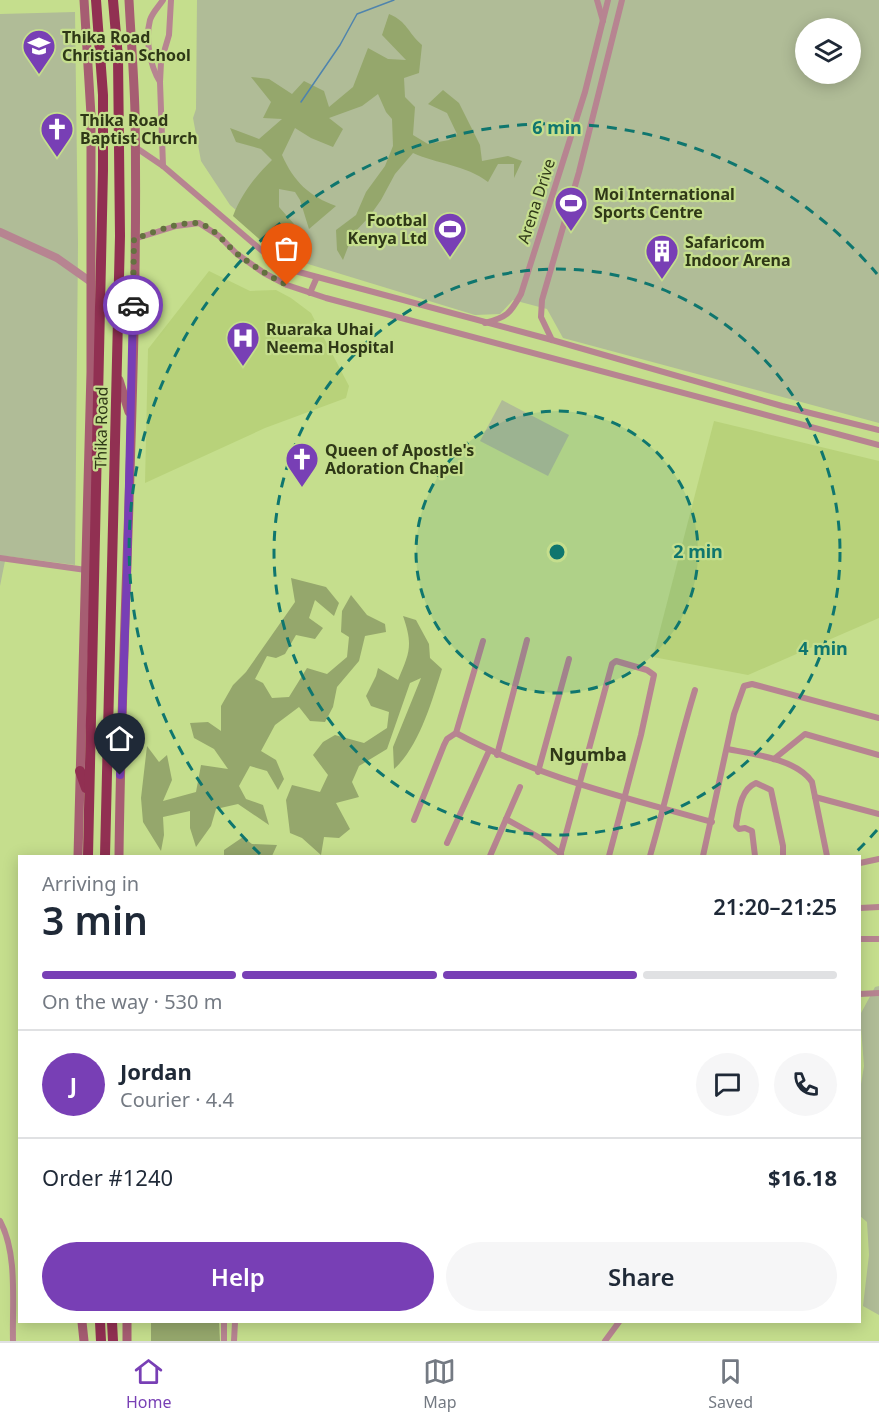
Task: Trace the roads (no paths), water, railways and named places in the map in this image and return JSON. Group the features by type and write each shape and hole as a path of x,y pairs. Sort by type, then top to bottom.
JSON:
{"highway":[{"name":"Thika Road","path":"88,855 103,170 103,95 96,0"},
{"name":"Thika Road","path":"105,855 121,173 118,58 113,0"},
{"path":"80,771 88,794"},
{"path":"100,1323 100,1341"},
{"path":"112,1323 113,1341"}],"main road":[{"name":"Thika Road","path":"78,855 91,282 91,115 84,0"},
{"name":"Thika Road","path":"119,855 134,239 135,113 129,0"},
{"path":"117,375 131,419"},
{"path":"82,1323 84,1341"},
{"path":"127,1323 127,1341"}],"street":[{"path":"160,82 152,64 148,33 150,18 163,0"},
{"path":"163,166 160,82 161,62 170,35 171,0"},
{"path":"597,0 603,21"},
{"name":"Arena Drive","path":"485,323 503,318 512,312 521,294 585,92 608,0"},
{"name":"Arena Drive","path":"552,340 541,317 542,300 579,172 622,0"},
{"path":"134,146 163,166 274,261 295,271 552,340 782,406 879,430"},
{"path":"134,239 176,226 200,223 219,236 237,254 264,273 287,285 752,413 879,445"},
{"path":"0,232 57,258 91,282"},
{"path":"310,292 317,277"},
{"path":"0,558 86,570"},
{"path":"497,755 526,640"},
{"path":"414,820 444,745 447,739 456,733 483,641"},
{"path":"538,772 569,659"},
{"path":"506,819 542,839 561,855 612,664 616,661 647,670 654,675 641,735 609,855"},
{"path":"703,855 734,714 742,691 747,684 879,718"},
{"path":"650,855 664,808 674,758 694,690"},
{"path":"456,733 497,755 538,772 712,822"},
{"path":"774,759 805,734 879,754"},
{"path":"727,749 774,759 806,775 812,782 816,797 827,855"},
{"path":"447,843 489,751"},
{"path":"755,855 752,831 745,828 739,829 736,826 744,794 756,783 771,790 783,855"},
{"path":"492,855 520,787"},
{"path":"816,797 879,814"},
{"path":"861,863 879,859"},
{"path":"861,908 879,907"},
{"path":"861,939 879,939"},
{"path":"861,994 879,993"},
{"path":"0,1221 7,1235 11,1253 13,1341"},
{"path":"224,1323 224,1341"},
{"path":"234,1341 235,1323"},
{"path":"605,1341 618,1323"}],"water":[{"path":"447,222 459,225 457,238 444,236 448,230 443,227"}],"waterway":[{"path":"301,102 340,45 357,14 394,0"}],"place":[{"name":"Thika Road Christian School","path":"39,75"},
{"name":"Thika Road Baptist Church","path":"57,158"},
{"name":"Moi International Sports Centre","path":"571,232"},
{"name":"Footbal Kenya Ltd","path":"450,258"},
{"name":"Safaricom Indoor Arena","path":"662,280"},
{"name":"Ruaraka Uhai Neema Hospital","path":"243,367"},
{"name":"Queen of Apostle's Adoration Chapel","path":"302,488"}],"district":[{"name":"Ngumba","path":"588,754"}]}
